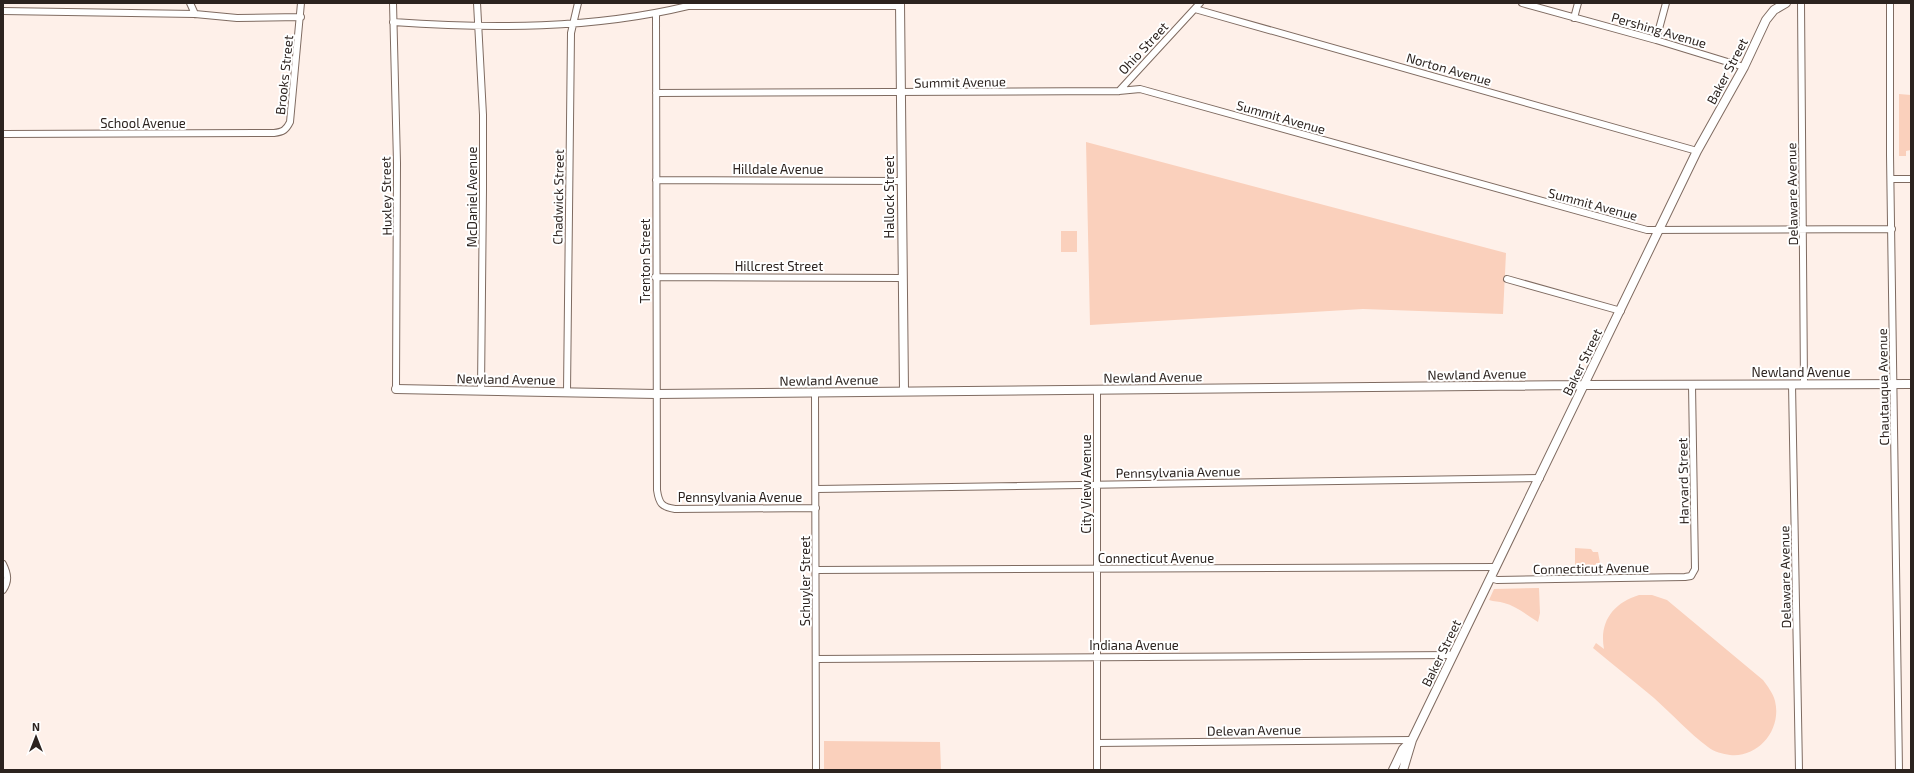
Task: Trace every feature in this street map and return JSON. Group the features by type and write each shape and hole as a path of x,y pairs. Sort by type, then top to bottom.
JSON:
{"street":[{"path":"190,3 195,14"},
{"name":"Brooks Street","path":"282,132 287,128 290,122 291,92 301,17 301,3"},
{"name":"Huxley Street","path":"393,3 397,163 396,389"},
{"name":"McDaniel Avenue","path":"477,3 482,115 483,188 481,390"},
{"name":"Chadwick Street","path":"567,392 571,33 578,3"},
{"name":"Ohio Street","path":"1119,91 1200,3"},
{"name":"Pershing Avenue","path":"1522,3 1656,40 1744,67"},
{"path":"1574,18 1578,3"},
{"path":"1656,40 1666,3"},
{"name":"Baker Street","path":"1404,768 1412,740 1621,311 1697,151 1744,67 1767,17 1786,3"},
{"name":"Delaware Avenue","path":"1800,3 1804,384"},
{"name":"Chautauqua Avenue","path":"1890,3 1899,770"},
{"path":"394,22 478,26 574,23 656,14 688,5 900,5"},
{"name":"Hallock Street","path":"900,5 904,391"},
{"name":"Norton Avenue","path":"1195,9 1697,151"},
{"path":"3,11 195,14 237,18 301,17"},
{"name":"Trenton Street","path":"656,14 655,277 657,490 659,502 663,506"},
{"name":"Summit Avenue","path":"656,93 901,93 1119,91 1140,89 1647,230 1892,229"},
{"name":"School Avenue","path":"3,134 282,132"},
{"path":"1891,179 1911,179"},
{"name":"Hilldale Avenue","path":"656,180 901,181"},
{"name":"Hillcrest Street","path":"655,277 902,278"},
{"path":"1507,279 1621,311"},
{"name":"Delaware Avenue","path":"1792,384 1799,770"},
{"name":"Newland Avenue","path":"396,389 656,394 1585,385 1911,384"},
{"name":"Harvard Street","path":"1691,576 1695,569 1692,385"},
{"name":"City View Avenue","path":"1097,389 1097,770"},
{"name":"Schuyler Street","path":"815,393 816,770"},
{"name":"Pennsylvania Avenue","path":"816,489 1540,478"},
{"name":"Pennsylvania Avenue","path":"663,506 676,510 816,508"},
{"path":"3,564 7,574 7,579 3,590"},
{"name":"Connecticut Avenue","path":"816,570 1097,570 1496,567"},
{"name":"Connecticut Avenue","path":"1490,578 1497,580 1604,579 1685,578 1691,576"},
{"name":"Indiana Avenue","path":"816,659 1453,655"},
{"name":"Baker Street","path":"1393,770 1403,749 1412,740"},
{"name":"Delevan Avenue","path":"1097,743 1412,740"}],"shaded area":[{"path":"1899,94 1911,95 1911,150 1906,151 1906,156 1899,156"},
{"path":"1086,142 1506,253 1503,314 1363,309 1090,325"},
{"path":"1061,231 1077,231 1077,252 1061,252"},
{"path":"1575,548 1591,549 1593,552 1598,552 1600,563 1596,563 1596,570 1575,571"},
{"path":"1539,588 1540,613 1538,622 1513,606 1502,602 1489,600 1494,589"},
{"path":"1639,595 1652,595 1667,600 1763,680 1773,695 1776,711 1775,722 1771,731 1766,740 1759,747 1741,755 1724,754 1710,749 1654,698 1593,648 1596,643 1604,649 1603,639 1606,622 1615,608"},
{"path":"824,741 940,742 941,770 824,770"}]}
